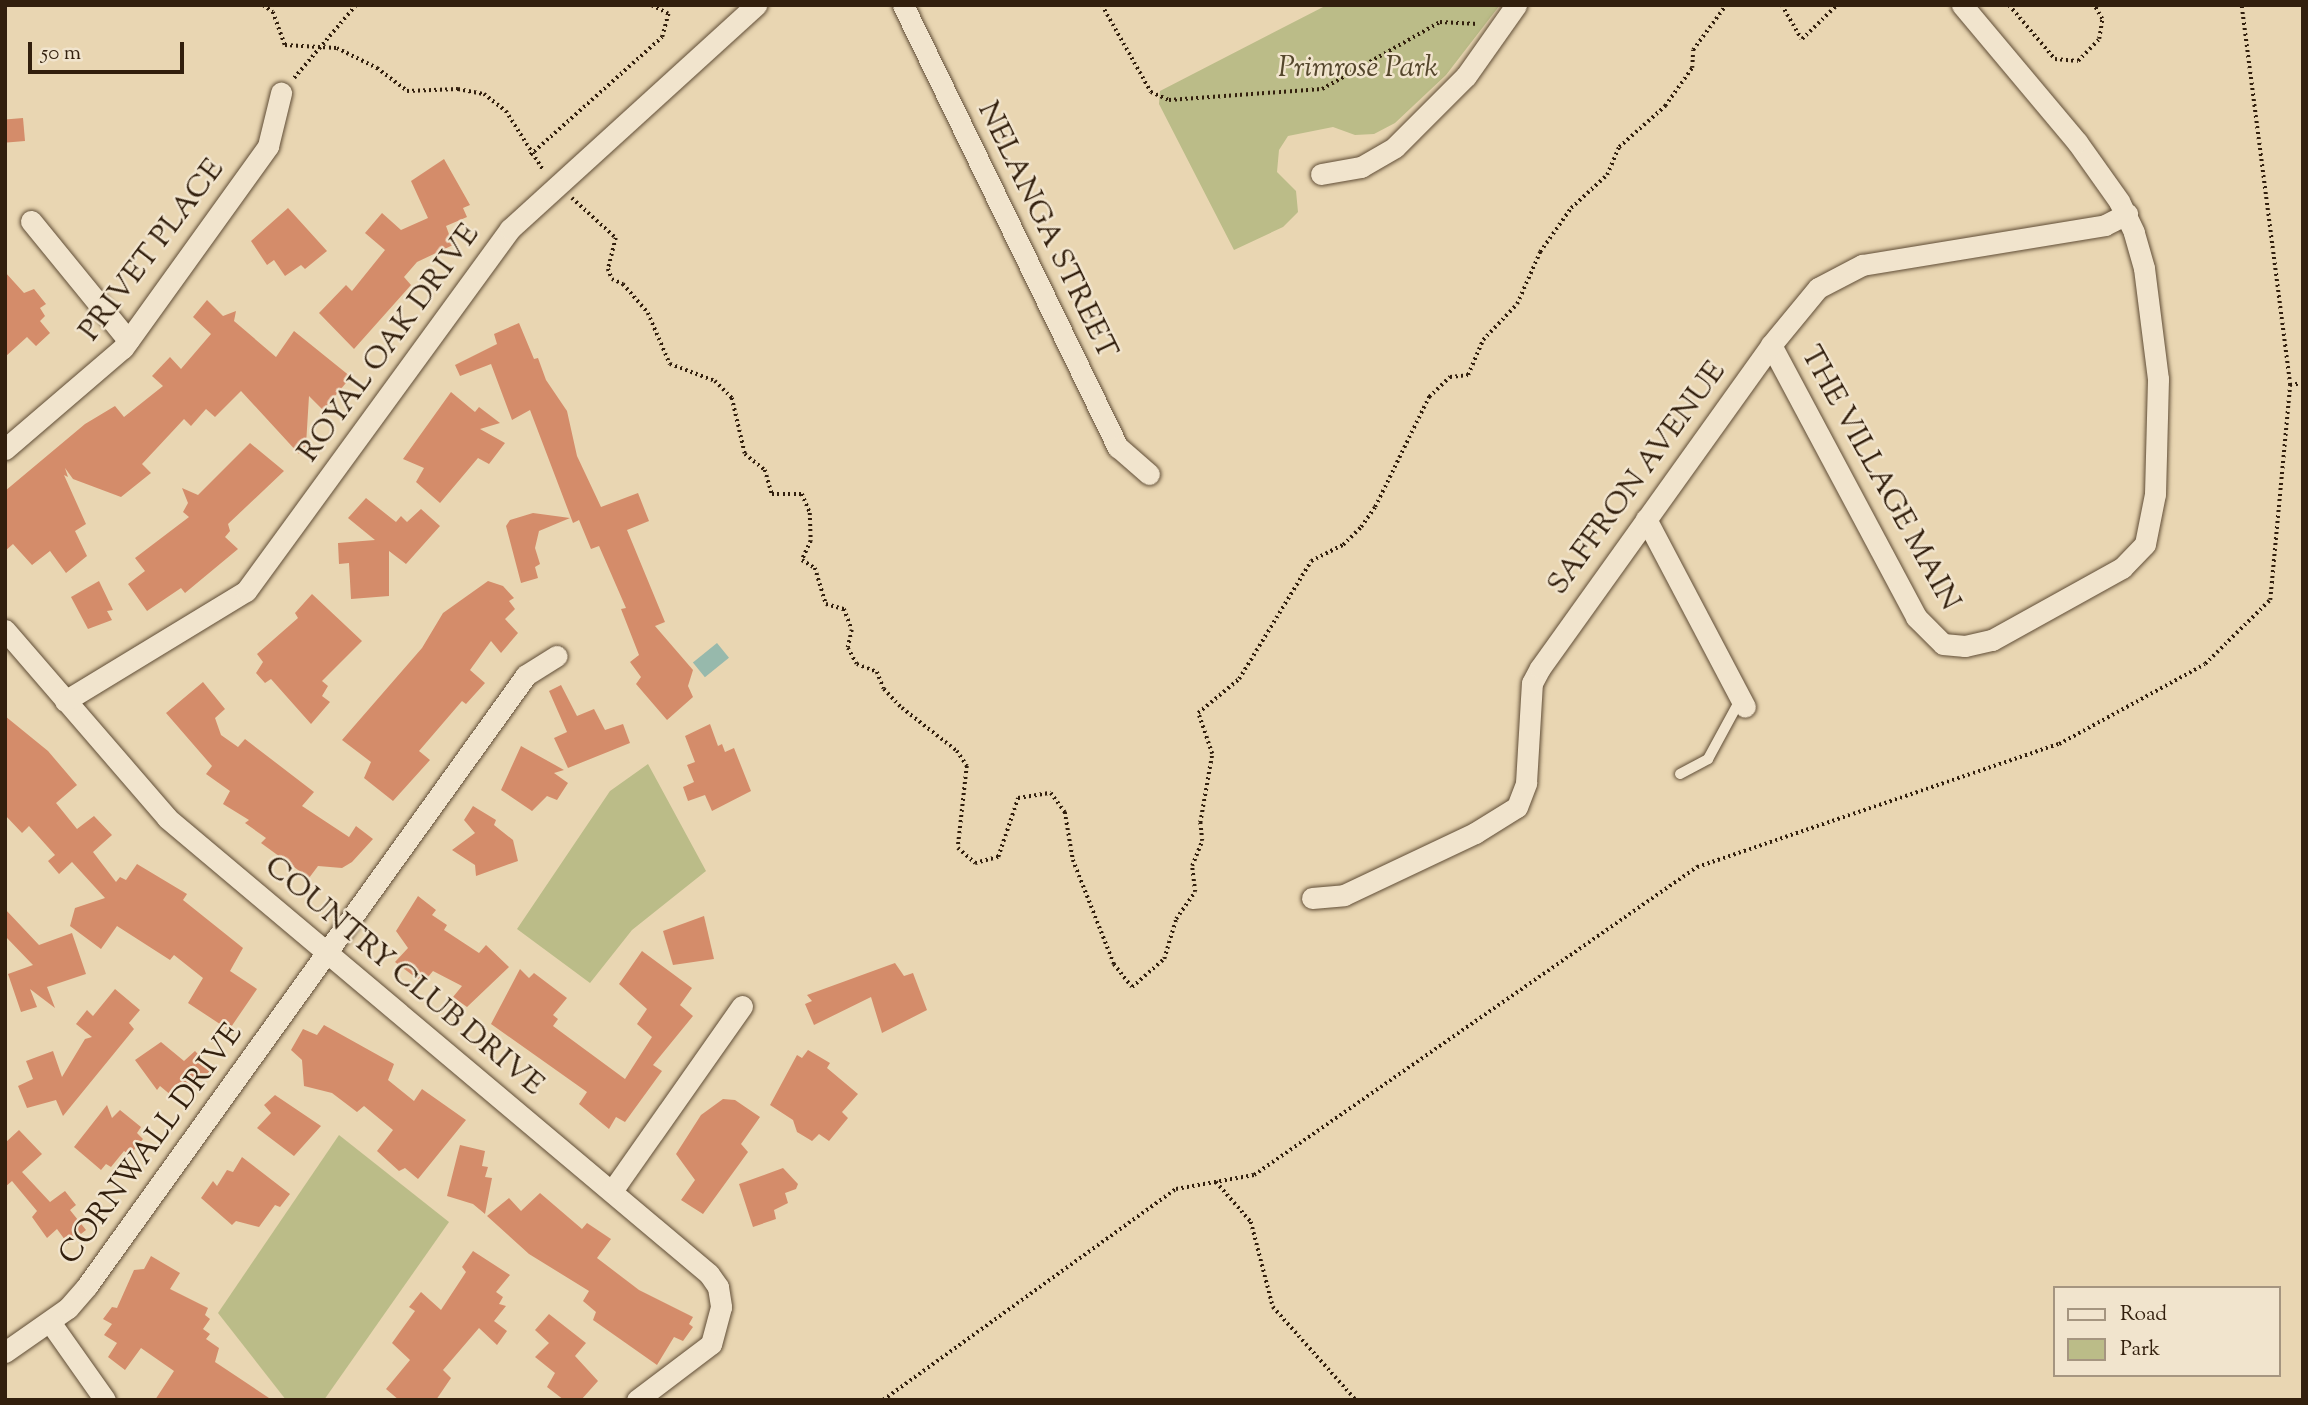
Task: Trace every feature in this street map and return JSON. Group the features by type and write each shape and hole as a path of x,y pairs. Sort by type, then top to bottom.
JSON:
{"street":[{"name":"ROYAL OAK DRIVE","path":"65,701 246,591 510,229 756,5"},
{"name":"NELANGA STREET","path":"903,5 1118,447 1149,474"},
{"path":"1321,174 1361,167 1395,146 1466,76 1516,5"},
{"name":"THE VILLAGE MAIN","path":"1771,345 1916,617 1943,644 1980,644 2122,568 2147,539 2155,494 2158,379 2144,268 2127,214 2077,142 1962,5"},
{"name":"PRIVET PLACE","path":"5,449 97,373 128,341 268,146 281,93"},
{"name":"SAFFRON AVENUE","path":"1312,898 1344,895 1475,833 1517,807 1527,776 1533,679 1771,345 1810,295 1847,269 2105,225 2127,214"},
{"path":"31,221 128,341"},
{"path":"1646,519 1743,703"},
{"name":"COUNTRY CLUB DRIVE","path":"5,630 167,818 702,1267 718,1287 722,1307 717,1333 708,1348 638,1400"},
{"name":"CORNWALL DRIVE","path":"5,1352 50,1322 87,1286 526,675 557,656"},
{"path":"612,1191 742,1006"},
{"path":"50,1322 106,1400"}],"lane":[{"path":"1680,774 1708,759 1743,703"}],"path":[{"path":"263,5 273,12 285,45 337,48 367,63 407,91 458,89 484,94 506,111 530,155 557,185 616,238 608,269 648,313 670,364 715,381 732,398 745,454 765,470 772,494 802,494 810,513 811,541 802,561 815,568 826,604 845,609 852,630 848,648 857,664 877,672 893,699 957,751 967,766 958,848 975,863 998,857 1018,798 1051,793 1065,812 1073,860 1114,964 1132,987 1164,959 1176,919 1195,892 1192,866 1202,841 1200,823 1212,754 1198,713 1239,679 1311,561 1342,545 1361,527 1375,507 1429,397 1450,377 1468,375 1483,340 1517,304 1541,252 1571,208 1607,175 1619,147 1665,106 1692,68 1693,50 1726,5"},
{"path":"281,93 356,5"},
{"path":"530,155 662,37 668,14 650,5"},
{"path":"1102,5 1151,92 1169,100 1322,89 1440,22 1485,25"},
{"path":"1782,5 1802,39 1837,5"},
{"path":"2009,5 2055,60 2078,61 2099,39 2102,19 2094,5"},
{"path":"883,1400 1176,1189 1254,1175 1697,867 2059,744 2205,664 2270,600 2290,385 2241,5"},
{"path":"2290,385 2303,383"},
{"path":"1216,1182 1251,1223 1273,1307 1356,1400"}],"green space":[{"name":"Primrose Park","path":"1327,5 1500,5 1446,75 1395,123 1374,134 1355,135 1333,127 1288,136 1279,150 1277,172 1296,191 1298,212 1283,227 1234,250 1159,104 1160,91"},
{"path":"648,764 706,871 632,930 590,983 517,929 610,791"},
{"path":"339,1135 449,1222 324,1400 286,1400 218,1313"}],"shaded area":[{"path":"717,643 729,658 705,677 693,663"}],"building":[{"path":"23,118 25,141 7,142 5,120"},
{"path":"444,159 470,205 463,208 467,217 446,226 453,245 417,262 404,277 411,285 354,349 319,313 346,285 352,291 385,250 365,233 382,213 401,230 428,218 411,181"},
{"path":"288,208 327,251 305,269 301,265 285,276 274,260 267,265 251,241"},
{"path":"5,272 24,293 34,289 46,304 40,308 45,316 40,321 50,333 36,346 27,337 5,357"},
{"path":"207,300 223,316 236,311 234,321 276,357 294,331 351,377 323,410 309,396 306,445 299,454 241,391 215,417 206,409 191,426 184,419 142,464 151,473 121,497 73,479 65,468 68,477 64,475 86,524 75,531 87,556 66,573 50,551 32,565 13,544 5,551 5,491 85,424 115,406 124,417 163,386 152,376 170,357 181,369 211,334 193,317"},
{"path":"519,323 534,359 538,358 546,380 567,411 577,456 601,507 638,493 649,521 627,530 665,622 655,626 693,670 688,686 693,697 667,720 636,684 641,677 630,662 639,655 621,609 626,608 599,546 591,549 579,520 573,523 530,410 512,420 491,364 460,376 455,365 497,344 494,334"},
{"path":"451,392 475,412 479,407 500,423 480,429 505,443 489,464 478,458 440,503 416,482 424,468 403,459"},
{"path":"250,443 284,471 228,524 230,531 225,537 238,549 185,593 181,588 147,611 128,584 145,571 135,558 189,517 183,512 188,503 182,488 198,495"},
{"path":"366,498 396,522 401,516 407,522 421,509 440,526 406,564 389,551 389,596 351,599 349,563 339,564 338,543 375,540 348,518"},
{"path":"533,513 570,518 539,531 535,548 540,564 535,567 538,578 521,583 506,526 510,520"},
{"path":"99,581 113,610 107,611 112,620 88,629 71,597"},
{"path":"488,581 503,586 514,598 509,601 515,609 505,619 518,633 501,653 491,641 470,670 485,683 466,704 462,701 419,751 430,760 393,801 364,778 371,762 342,740 422,648 443,613"},
{"path":"312,594 362,641 322,681 328,686 322,696 330,702 311,724 271,679 265,683 256,673 263,662 257,654 298,618 295,613"},
{"path":"203,682 225,709 215,718 221,735 238,747 245,739 314,792 302,806 349,837 356,826 373,839 352,862 342,868 318,866 309,878 261,843 266,838 245,823 249,820 223,804 230,791 206,774 212,766 166,713"},
{"path":"561,685 577,716 594,709 605,730 623,724 630,743 568,768 554,738 567,732 549,691"},
{"path":"5,716 48,751 77,785 56,803 77,829 94,816 112,835 93,852 116,882 120,877 126,880 137,864 187,894 183,900 243,948 230,971 257,989 229,1030 188,1003 203,978 174,955 170,960 117,926 101,949 70,926 75,908 105,898 72,862 59,874 48,861 55,855 29,826 22,833 5,815"},
{"path":"710,724 718,746 722,744 725,752 734,748 751,791 712,811 705,795 688,801 683,787 694,782 687,765 695,762 685,736"},
{"path":"521,746 564,770 554,773 568,783 557,800 547,796 532,811 501,790"},
{"path":"473,806 496,820 494,825 513,840 518,861 476,876 475,865 452,850 475,833 464,820"},
{"path":"418,896 436,910 432,915 447,925 444,930 479,953 486,945 509,967 467,1007 453,997 462,986 433,971 423,983 395,962 408,948 396,931"},
{"path":"5,909 39,945 72,933 86,974 47,987 55,1008 30,989 37,1007 21,1012 8,974 33,965 5,936"},
{"path":"704,916 714,959 673,965 663,931"},
{"path":"642,951 692,988 680,1005 693,1016 653,1065 662,1071 625,1122 616,1117 609,1129 579,1104 587,1092 491,1024 520,969 529,978 534,973 567,998 553,1015 558,1019 553,1026 625,1079 652,1037 637,1024 647,1009 619,984"},
{"path":"895,963 904,976 913,973 927,1010 882,1033 871,997 814,1025 805,1004 812,1001 807,995"},
{"path":"115,989 140,1010 129,1023 134,1029 63,1116 56,1100 27,1108 18,1086 33,1079 26,1061 53,1051 62,1077 85,1039 92,1037 76,1024 87,1010 93,1016"},
{"path":"324,1025 394,1064 388,1080 414,1101 422,1089 466,1120 418,1179 405,1168 399,1171 377,1151 393,1130 364,1106 357,1112 332,1093 304,1086 302,1060 291,1050 303,1029 317,1035"},
{"path":"161,1042 184,1061 195,1051 212,1069 190,1090 182,1087 172,1096 160,1086 157,1090 135,1060"},
{"path":"808,1050 830,1063 827,1068 858,1094 842,1112 848,1118 829,1141 819,1134 812,1141 797,1132 793,1120 770,1105 797,1055 802,1058"},
{"path":"275,1095 321,1126 294,1156 257,1128 271,1113 264,1105"},
{"path":"723,1099 735,1100 760,1117 741,1144 748,1152 703,1214 681,1200 695,1180 676,1154 701,1115"},
{"path":"107,1105 112,1118 120,1110 141,1127 137,1133 143,1139 130,1155 124,1151 111,1167 106,1164 101,1170 74,1147"},
{"path":"19,1130 42,1154 22,1172 50,1202 65,1191 76,1205 70,1210 86,1230 68,1244 57,1229 47,1238 32,1217 37,1211 12,1181 5,1187 5,1143"},
{"path":"460,1145 485,1151 482,1166 488,1167 485,1177 492,1178 485,1214 473,1204 447,1196"},
{"path":"242,1157 290,1194 280,1207 275,1205 259,1227 236,1221 232,1225 201,1198 213,1181 217,1186 227,1170 233,1172"},
{"path":"783,1168 798,1184 796,1189 785,1193 788,1203 774,1210 776,1219 753,1227 739,1184"},
{"path":"540,1193 582,1229 587,1223 611,1239 597,1258 639,1290 693,1317 689,1324 693,1327 683,1341 674,1337 657,1365 593,1320 596,1312 583,1301 589,1291 529,1254 487,1216 509,1198 521,1211"},
{"path":"473,1251 510,1275 496,1292 503,1297 499,1304 506,1306 494,1321 507,1331 497,1345 479,1328 443,1370 451,1378 436,1400 399,1400 386,1389 410,1360 392,1343 415,1311 409,1307 421,1292 441,1310 466,1272 462,1267"},
{"path":"151,1256 180,1273 170,1289 208,1308 205,1315 210,1319 203,1329 210,1334 206,1339 219,1348 215,1362 272,1400 155,1400 174,1371 141,1348 125,1370 108,1357 117,1343 104,1335 112,1324 103,1319 112,1307 117,1308 134,1270 144,1269"},
{"path":"549,1314 586,1343 575,1356 598,1381 581,1400 564,1400 547,1387 555,1373 535,1357 549,1343 535,1330"}]}
